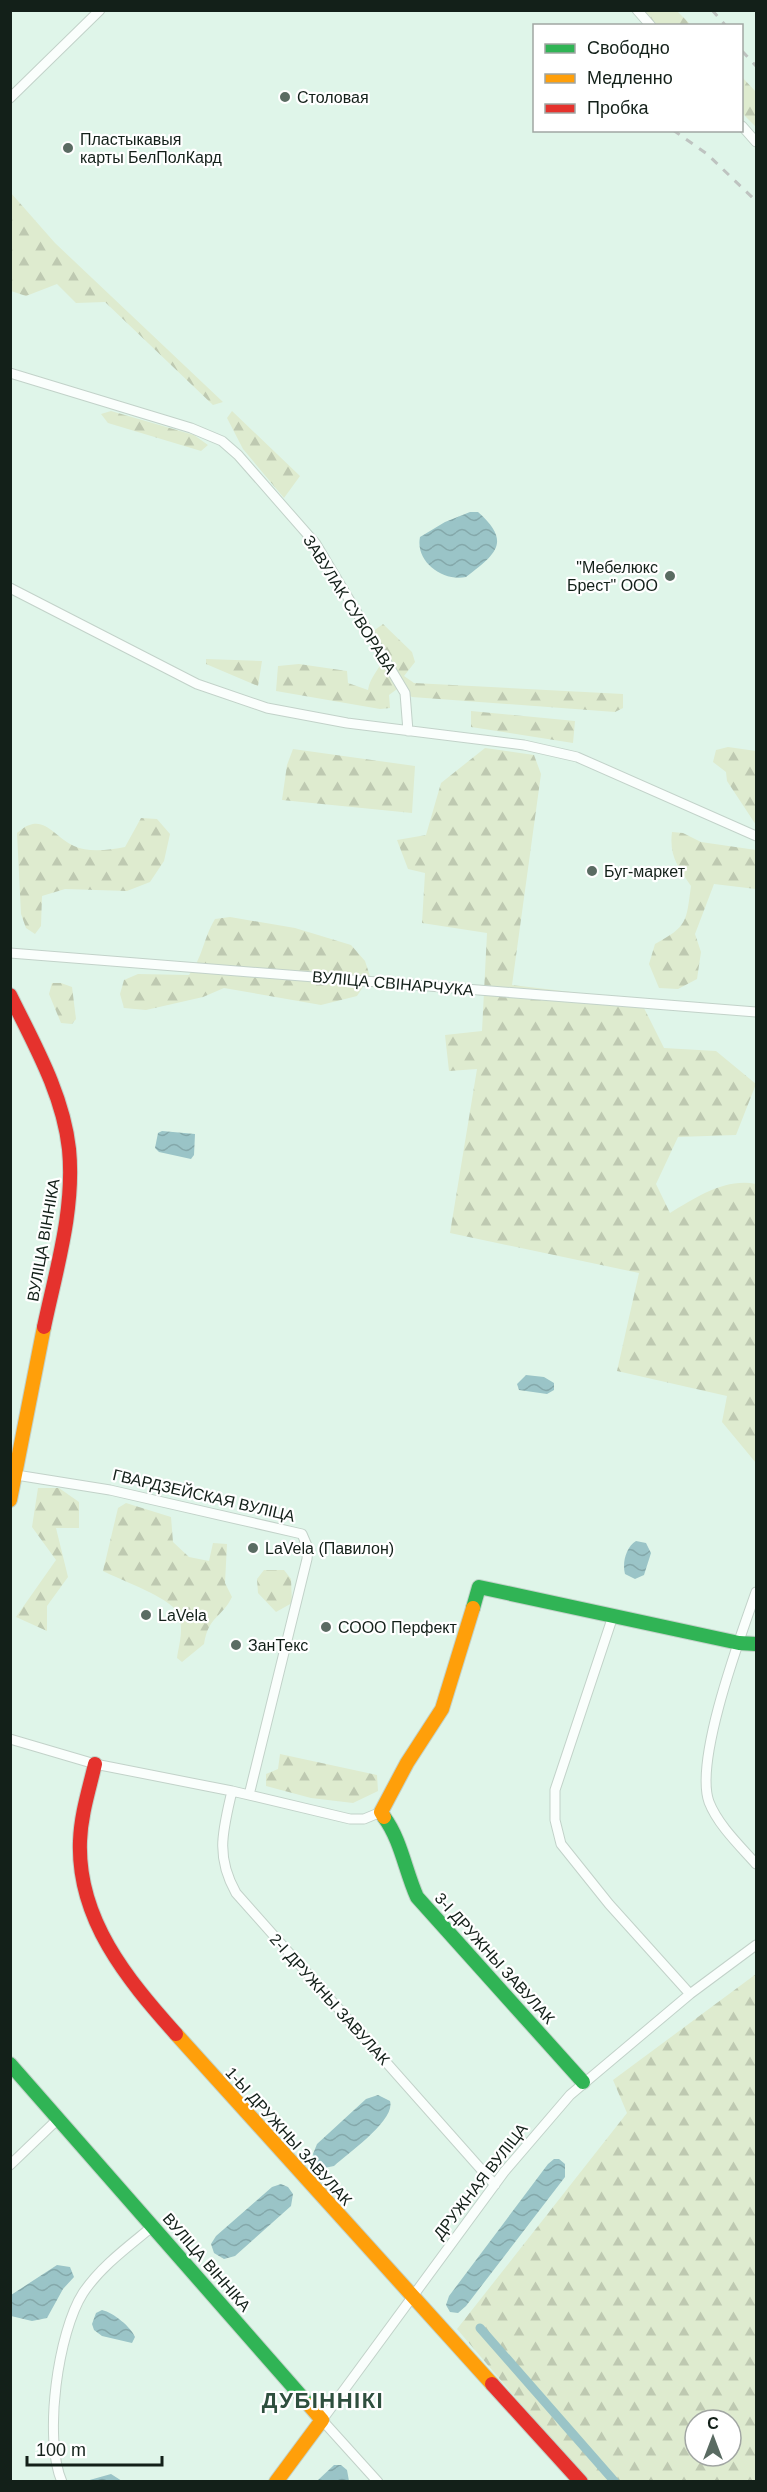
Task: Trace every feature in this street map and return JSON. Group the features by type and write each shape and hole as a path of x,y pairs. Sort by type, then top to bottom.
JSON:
{"street":[{"path":"10,98 100,10"},
{"path":"637,10 649,24"},
{"path":"743,128 756,142"},
{"name":"ЗАВУЛАК СУВОРАВА","path":"10,373 191,428 222,441 238,455 316,544 405,693 408,730"},
{"path":"10,588 196,684 267,708 524,745 577,757 756,836"},
{"name":"ВУЛІЦА СВІНАРЧУКА","path":"10,953 756,1012"},
{"name":"ВУЛІЦА ВІННІКА","path":"10,995 64,1113 72,1161 69,1207 13,1475 10,1500"},
{"path":"678,1018 679,1007"},
{"name":"ГВАРДЗЕЙСКАЯ ВУЛІЦА","path":"13,1475 110,1490 302,1534 308,1548 307,1559 249,1795"},
{"path":"10,1739 95,1764 232,1791 350,1819 364,1819 381,1812 407,1763 442,1709 479,1587 739,1643 756,1644"},
{"path":"756,1592 712,1738 708,1761 709,1801 728,1832 756,1864"},
{"path":"613,1616 555,1790 555,1820 561,1844 609,1904 690,1994"},
{"name":"1-Ы ДРУЖНЫ ЗАВУЛАК","path":"95,1764 82,1819 80,1863 94,1925 111,1955 135,1988 413,2299 581,2481"},
{"name":"2-І ДРУЖНЫ ЗАВУЛАК","path":"232,1791 222,1835 222,1854 226,1875 236,1893 495,2185"},
{"name":"3-І ДРУЖНЫ ЗАВУЛАК","path":"381,1812 396,1833 404,1867 417,1897 583,2082"},
{"name":"ДРУЖНАЯ ВУЛІЦА","path":"276,2481 413,2299 495,2185 583,2082 690,1994 756,1945"},
{"name":"ВУЛІЦА ВІННІКА","path":"10,2064 378,2481"},
{"path":"10,2165 59,2118"},
{"path":"62,2481 54,2427 63,2348 75,2308 97,2275 153,2226"}],"green space":[{"path":"642,11 677,11 690,24 655,24"},
{"path":"743,78 756,92 756,127 743,114"},
{"path":"11,193 55,243 223,402 213,405 105,302 76,303 57,284 26,296 11,291"},
{"path":"111,411 194,435 208,445 201,451 108,423 101,414"},
{"path":"232,411 300,476 284,498 243,449 227,418"},
{"path":"383,624 412,652 415,662 404,676 414,683 623,694 623,708 615,712 412,697 397,689 389,695 390,708 380,709 276,691 278,666 299,664 347,671 348,683 368,690 386,654 372,632"},
{"path":"206,659 262,661 258,686 206,664"},
{"path":"471,711 575,721 573,743 471,727"},
{"path":"728,747 756,751 756,825 727,781 726,772 713,762 716,750"},
{"path":"485,748 534,755 541,774 512,985 588,994 644,1008 664,1048 716,1051 756,1084 736,1135 678,1137 656,1184 670,1213 722,1186 756,1184 756,1463 722,1422 727,1396 617,1371 639,1273 450,1233 477,1069 449,1071 445,1035 482,1031 487,933 422,923 425,873 408,869 397,840 426,835 441,783"},
{"path":"293,749 415,766 412,813 282,800 287,765"},
{"path":"141,818 157,819 170,834 164,861 150,882 127,891 65,889 42,896 41,926 35,934 26,928 21,914 17,833 34,824 41,824 74,846 92,850 113,849 125,847"},
{"path":"672,832 683,833 701,842 756,850 756,889 714,884 695,934 701,952 697,979 678,989 659,988 649,964 655,944 680,927 688,908 691,886 673,855"},
{"path":"230,917 295,928 351,945 365,961 370,976 357,996 321,1005 224,988 203,997 146,1010 124,1008 120,994 124,980 138,974 189,975 215,919"},
{"path":"52,983 72,987 76,1019 72,1024 61,1023 49,994"},
{"path":"38,1488 59,1488 79,1502 79,1528 56,1528 68,1577 47,1606 47,1631 16,1617 56,1560 32,1527"},
{"path":"126,1503 171,1517 173,1542 189,1557 209,1561 213,1543 227,1544 225,1583 232,1597 212,1622 204,1644 182,1662 177,1658 181,1623 172,1606 155,1595 103,1571 118,1508"},
{"path":"264,1570 284,1570 291,1579 292,1603 276,1612 258,1593 257,1579"},
{"path":"280,1754 377,1775 378,1791 353,1803 311,1798 266,1786 266,1774 278,1769"},
{"path":"756,1974 756,2481 587,2481 457,2329 627,2113 613,2080"}],"water":[{"path":"470,512 478,512 488,522 495,532 496,547 485,561 466,577 457,578 440,573 426,562 420,546 420,537 445,522"},
{"path":"162,1131 195,1134 194,1155 191,1159 159,1152 155,1148 158,1133"},
{"path":"526,1375 544,1377 554,1383 554,1390 547,1394 519,1390 517,1384"},
{"path":"636,1541 646,1543 651,1553 644,1575 635,1579 625,1574 624,1565 627,1551"},
{"path":"378,2095 390,2101 390,2109 379,2126 334,2166 324,2168 316,2163 313,2154 317,2144 366,2099"},
{"path":"554,2159 559,2159 565,2164 565,2177 466,2306 458,2313 450,2312 446,2305 449,2296"},
{"path":"281,2184 288,2187 293,2194 291,2206 235,2256 224,2259 214,2253 211,2244 216,2236 272,2187"},
{"path":"57,2265 70,2267 74,2277 63,2289 47,2318 32,2321 11,2316 11,2295"},
{"path":"102,2310 117,2317 130,2329 135,2337 132,2343 102,2336 94,2330 92,2324 96,2313"},
{"path":"334,2465 341,2465 347,2470 349,2481 317,2481"},
{"path":"111,2474 122,2481 86,2481"}],"waterway":[{"path":"480,2328 615,2482"}],"railway":[{"path":"712,10 724,24"},
{"path":"743,52 756,66"},
{"path":"676,132 707,154 756,201"}],"traffic: fast":[{"path":"473,1608 479,1587 739,1643 756,1644"},
{"path":"384,1817 399,1845 417,1897 583,2082"},
{"path":"10,2064 309,2405"}],"traffic: slow":[{"path":"10,1500 44,1327"},
{"path":"384,1817 381,1812 407,1763 442,1709 473,1608"},
{"path":"176,2034 492,2384"},
{"path":"276,2482 322,2420 309,2405"}],"traffic: jam":[{"path":"10,995 54,1089 61,1109 69,1149 67,1217 44,1327"},
{"path":"95,1764 80,1841 81,1869 87,1896 96,1922 123,1969 176,2034"},
{"path":"492,2384 581,2482"}],"place":[{"name":"Столовая","path":"285,97"},
{"name":"Пластыкавыя карты БелПолКард","path":"68,148"},
{"name":"\"Мебелюкс Брест\" ООО","path":"670,576"},
{"name":"Буг-маркет","path":"592,871"},
{"name":"LaVela (Павилон)","path":"253,1548"},
{"name":"LaVela","path":"146,1615"},
{"name":"СООО Перфект","path":"326,1627"},
{"name":"ЗанТекс","path":"236,1645"}],"district":[{"name":"ДУБІННІКІ","path":"323,2400"}]}
